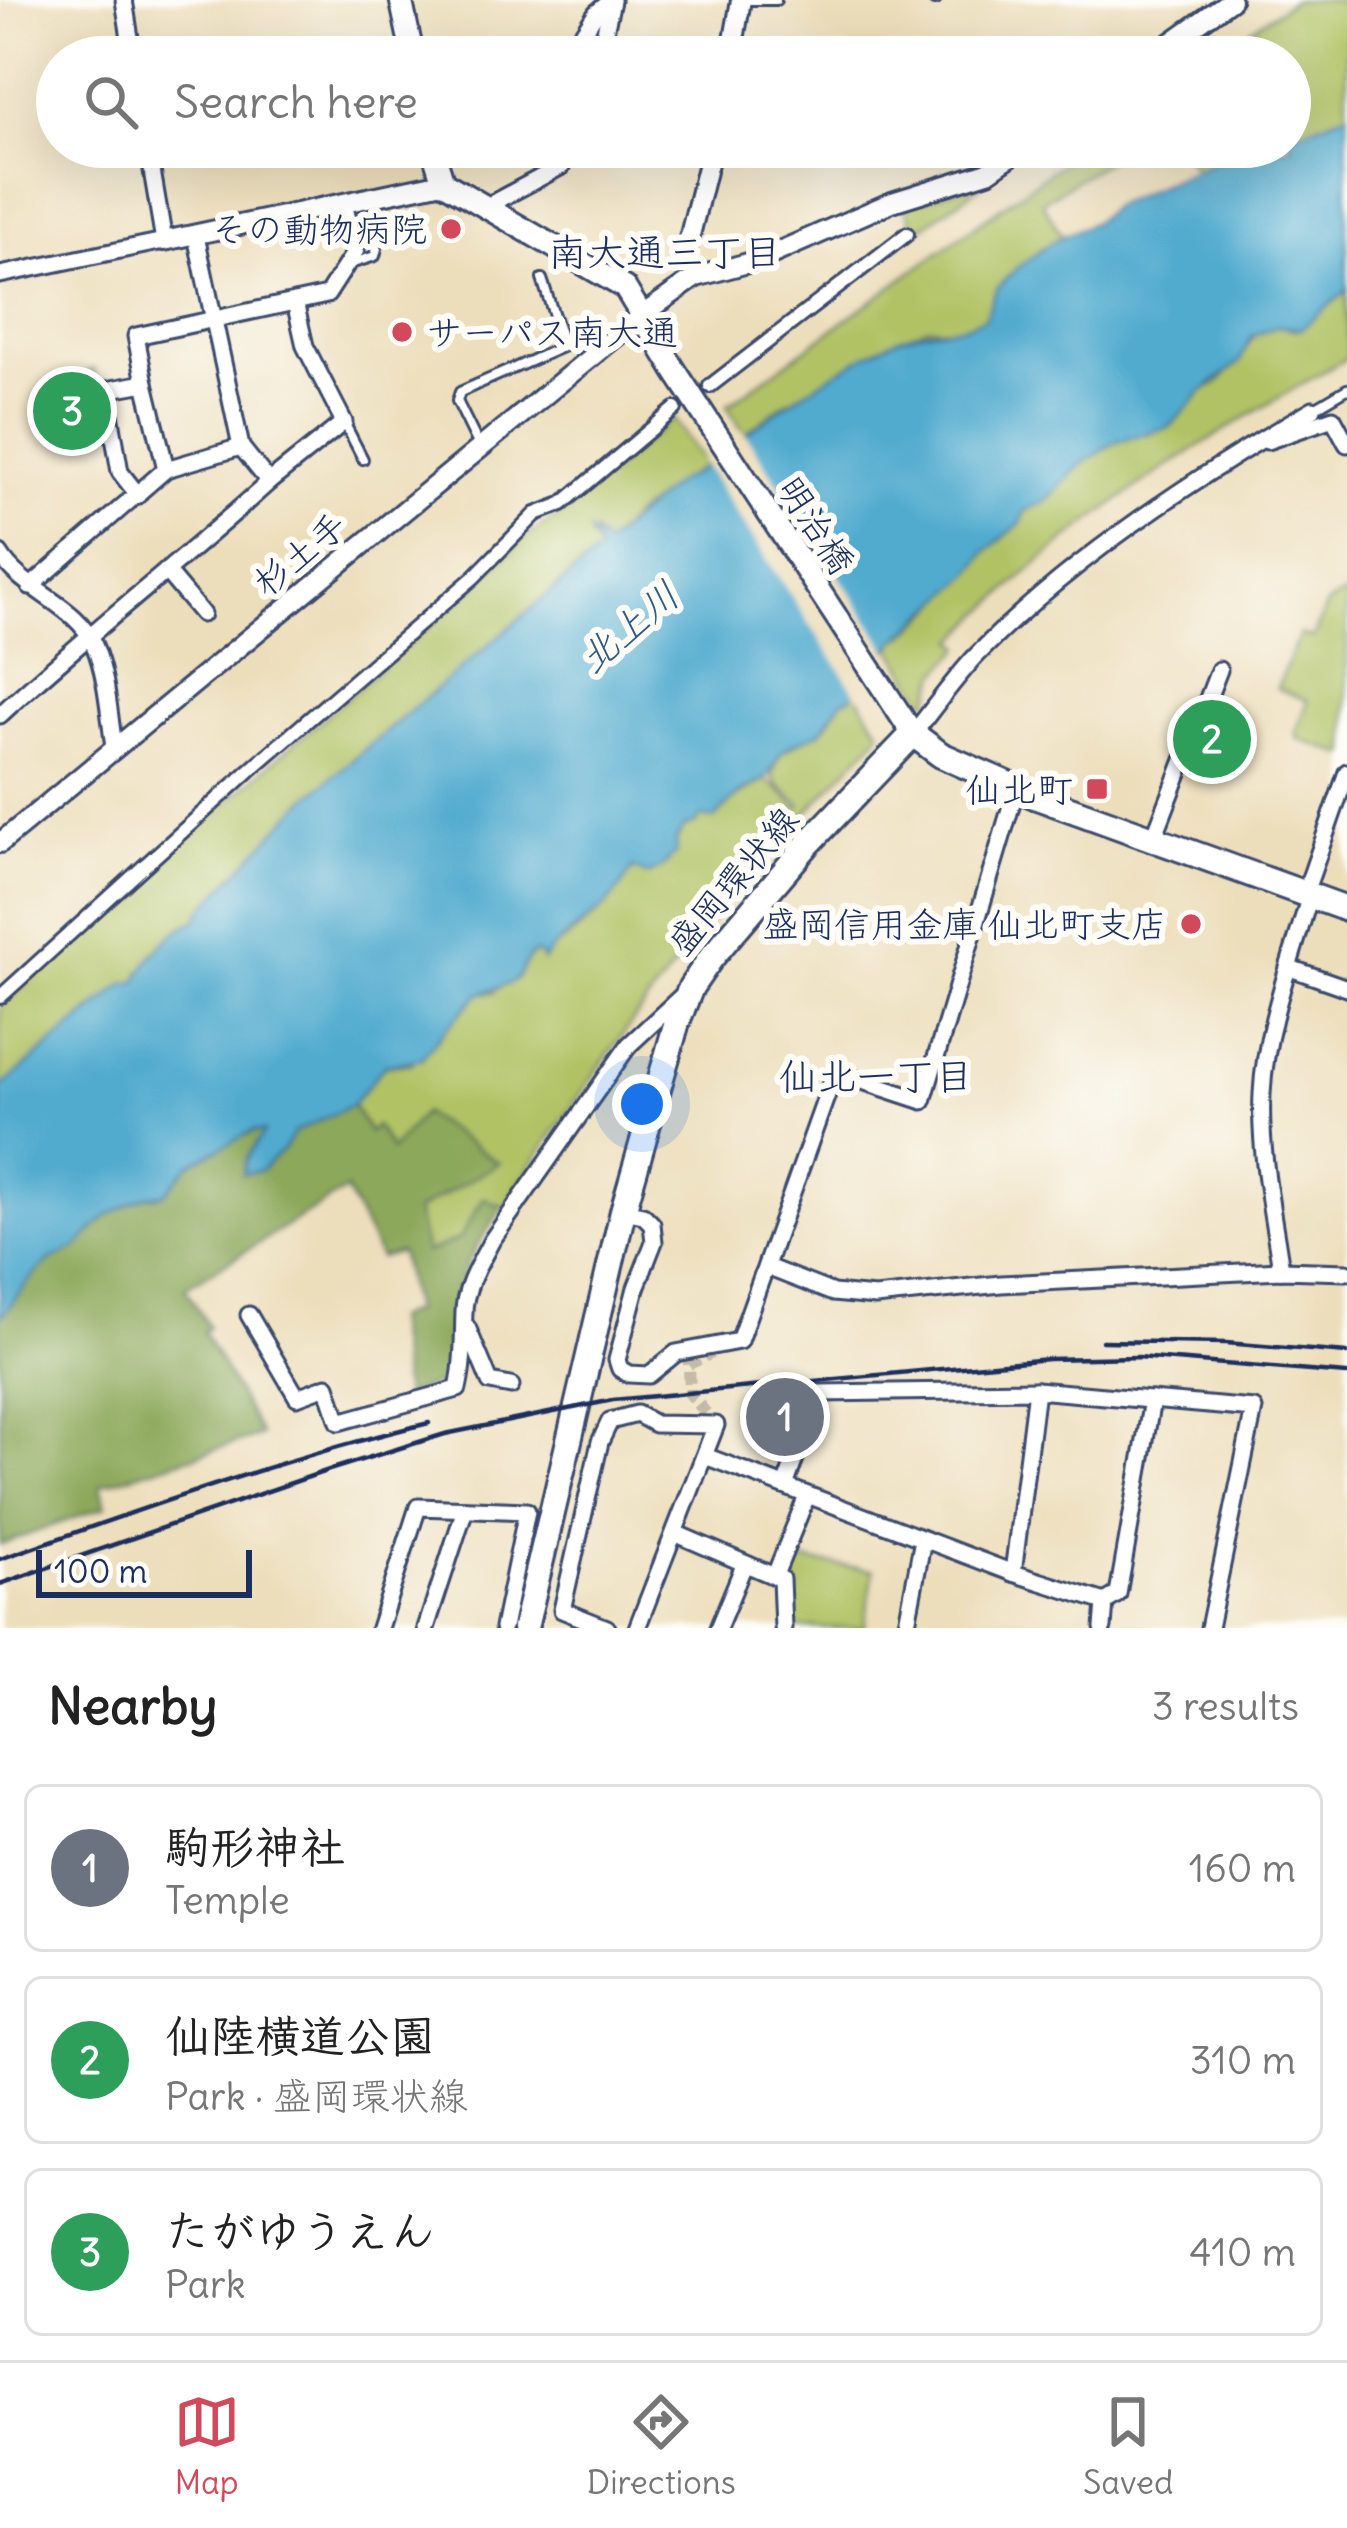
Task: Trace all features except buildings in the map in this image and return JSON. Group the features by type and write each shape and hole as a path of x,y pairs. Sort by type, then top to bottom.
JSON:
{"main road":[{"path":"401,0 409,36"},
{"path":"438,168 443,182"},
{"name":"明治橋","path":"443,182 625,288 908,726"},
{"path":"908,726 941,754 1017,786 1347,908"},
{"name":"盛岡環状線","path":"525,1628 623,1211 676,1022 711,958 908,726"}],"street":[{"path":"124,0 130,36"},
{"path":"581,36 612,0"},
{"path":"604,36 612,0"},
{"path":"735,36 741,0"},
{"path":"1180,36 1231,0"},
{"path":"152,168 164,241"},
{"path":"485,207 558,168"},
{"path":"664,300 682,263 707,168"},
{"name":"杉土手","path":"0,843 641,316 696,278 759,260 892,202 994,168"},
{"path":"0,275 443,182"},
{"path":"166,469 136,336 327,295 356,250 344,204"},
{"path":"710,386 907,234"},
{"path":"196,236 241,447 269,482"},
{"path":"682,263 693,272 710,273"},
{"path":"0,715 87,634 344,422 304,346 295,302"},
{"path":"138,495 120,472 106,390 145,382"},
{"path":"0,997 250,770 473,578 536,514 562,504 675,409"},
{"path":"908,726 1045,595 1141,518 1313,409"},
{"path":"1255,443 1333,418 1347,444"},
{"path":"30,586 166,469 241,447"},
{"path":"0,554 10,570 94,642 114,747"},
{"path":"166,571 202,614"},
{"path":"1153,840 1219,670"},
{"path":"1281,1270 1262,1131 1262,1090 1307,894 1347,772"},
{"path":"623,1211 643,1215 652,1224 654,1242 636,1288 617,1360 620,1369 649,1375 676,1353 720,1349 739,1341 836,1072 923,1101 1017,786"},
{"path":"1290,968 1347,988"},
{"path":"512,1386 490,1382 466,1324 464,1312 476,1271 544,1162 628,1045 692,987"},
{"path":"766,1267 833,1292 874,1297 1001,1284 1281,1270 1347,1272"},
{"path":"249,1315 297,1397 327,1386 338,1422 458,1389 466,1324"},
{"path":"1013,1573 1036,1390"},
{"path":"785,1486 819,1393 1036,1390 1255,1408 1210,1628"},
{"path":"705,1456 1013,1573 1105,1602 1118,1594 1152,1400"},
{"path":"607,1628 562,1610 600,1442 610,1421 637,1414 656,1424 711,1419 705,1456 638,1628"},
{"path":"776,1576 807,1496"},
{"path":"379,1628 418,1507 527,1511 503,1628"},
{"path":"426,1628 465,1508"},
{"path":"677,1534 781,1579 783,1628"},
{"path":"906,1628 923,1539"},
{"path":"718,1628 744,1564"},
{"path":"1103,1628 1105,1602"}],"lane":[{"path":"741,0 776,0"},
{"path":"480,449 457,401 460,392 564,346 542,279"},
{"path":"1313,409 1347,389"},
{"path":"344,422 363,459"}],"green space":[{"path":"1293,0 1347,0 1347,113 1311,127 1311,36 1242,36"},
{"path":"1055,168 1095,168 1042,202 1062,236 997,288 985,318 959,329 929,327 888,343 782,405 745,434 727,406"},
{"path":"977,183 980,186 909,237 905,232 911,218 904,205"},
{"path":"1347,291 1347,358 1141,484 1047,556 956,640 962,647 938,673 929,700 924,700 892,649 1025,511 1046,501 1081,465 1114,443 1170,427 1203,391 1219,383 1258,332 1278,326 1297,330"},
{"path":"94,369 103,424 88,428 67,445 36,398"},
{"path":"673,418 705,465 636,514 606,545 594,532 589,536 599,551 304,801 197,920 141,971 137,982 100,1003 0,1088 0,1007 186,837 477,585 521,540 567,510"},
{"path":"1347,593 1345,755 1298,739 1296,732 1308,701 1277,688 1300,634 1313,638 1327,604"},
{"path":"855,692 880,730 878,737 681,958 503,1207 484,1199 459,1240 425,1254 416,1211 497,1164 391,1151 376,1127 369,1132 352,1105 385,1065 411,1064 480,993 494,992 532,954 543,959 556,943 565,941 605,907 634,868 677,847 676,840 692,821 707,817 766,779 799,808 801,804 772,775 781,753 825,727 842,701"},
{"path":"352,1105 369,1132 376,1126 391,1150 423,1113 499,1163 416,1211 426,1253 459,1239 484,1198 503,1207 473,1253 457,1290 456,1362 449,1380 404,1395 394,1319 413,1311 400,1252 380,1258 346,1190 185,1288 209,1327 203,1332 261,1435 101,1485 106,1506 0,1545 0,1318 33,1276 76,1248 112,1211 146,1196 158,1196 185,1167 212,1150 265,1131 246,1159 243,1174 283,1150 293,1133"},
{"path":"789,1559 874,1570 864,1628 790,1628"}],"water":[{"name":"北上川","path":"1347,113 1347,291 1301,329 1278,326 1251,337 1240,362 1203,391 1170,427 1114,443 1081,465 1046,501 1025,511 1021,523 986,552 971,574 897,640 820,732 781,753 766,779 741,792 714,819 700,817 684,827 676,840 676,852 663,867 647,875 633,869 607,904 544,960 532,954 512,982 480,994 422,1059 385,1065 352,1105 294,1133 260,1171 243,1174 246,1159 264,1132 253,1131 190,1164 164,1194 146,1196 107,1216 76,1248 51,1260 0,1318 0,1088 125,983 137,982 161,945 197,920 304,801 599,552 590,533 607,545 674,484 863,357 902,337 985,318 997,288 1018,267 1114,205 1199,168 1311,168 1311,127"}],"pier":[{"path":"742,429 893,657 859,698 701,460"}],"tunnel":[{"path":"706,1413 690,1394 689,1364 712,1353"}],"railway":[{"path":"1102,1341 1226,1343 1347,1353"},
{"path":"0,1584 445,1434 613,1400 1048,1359 1138,1357 1347,1374"},
{"path":"0,1559 267,1468 429,1423"}],"place":[{"name":"その動物病院","path":"451,229"},
{"name":"サーパス南大通","path":"402,332"},
{"name":"たがゆうえん","path":"72,411"},
{"name":"仙陸横道公園","path":"1212,739"},
{"name":"仙北町","path":"1097,789"},
{"name":"盛岡信用金庫 仙北町支店","path":"1191,924"},
{"name":"駒形神社","path":"785,1417"}],"district":[{"name":"南大通三丁目","path":"665,252"},
{"name":"仙北一丁目","path":"876,1076"}]}
